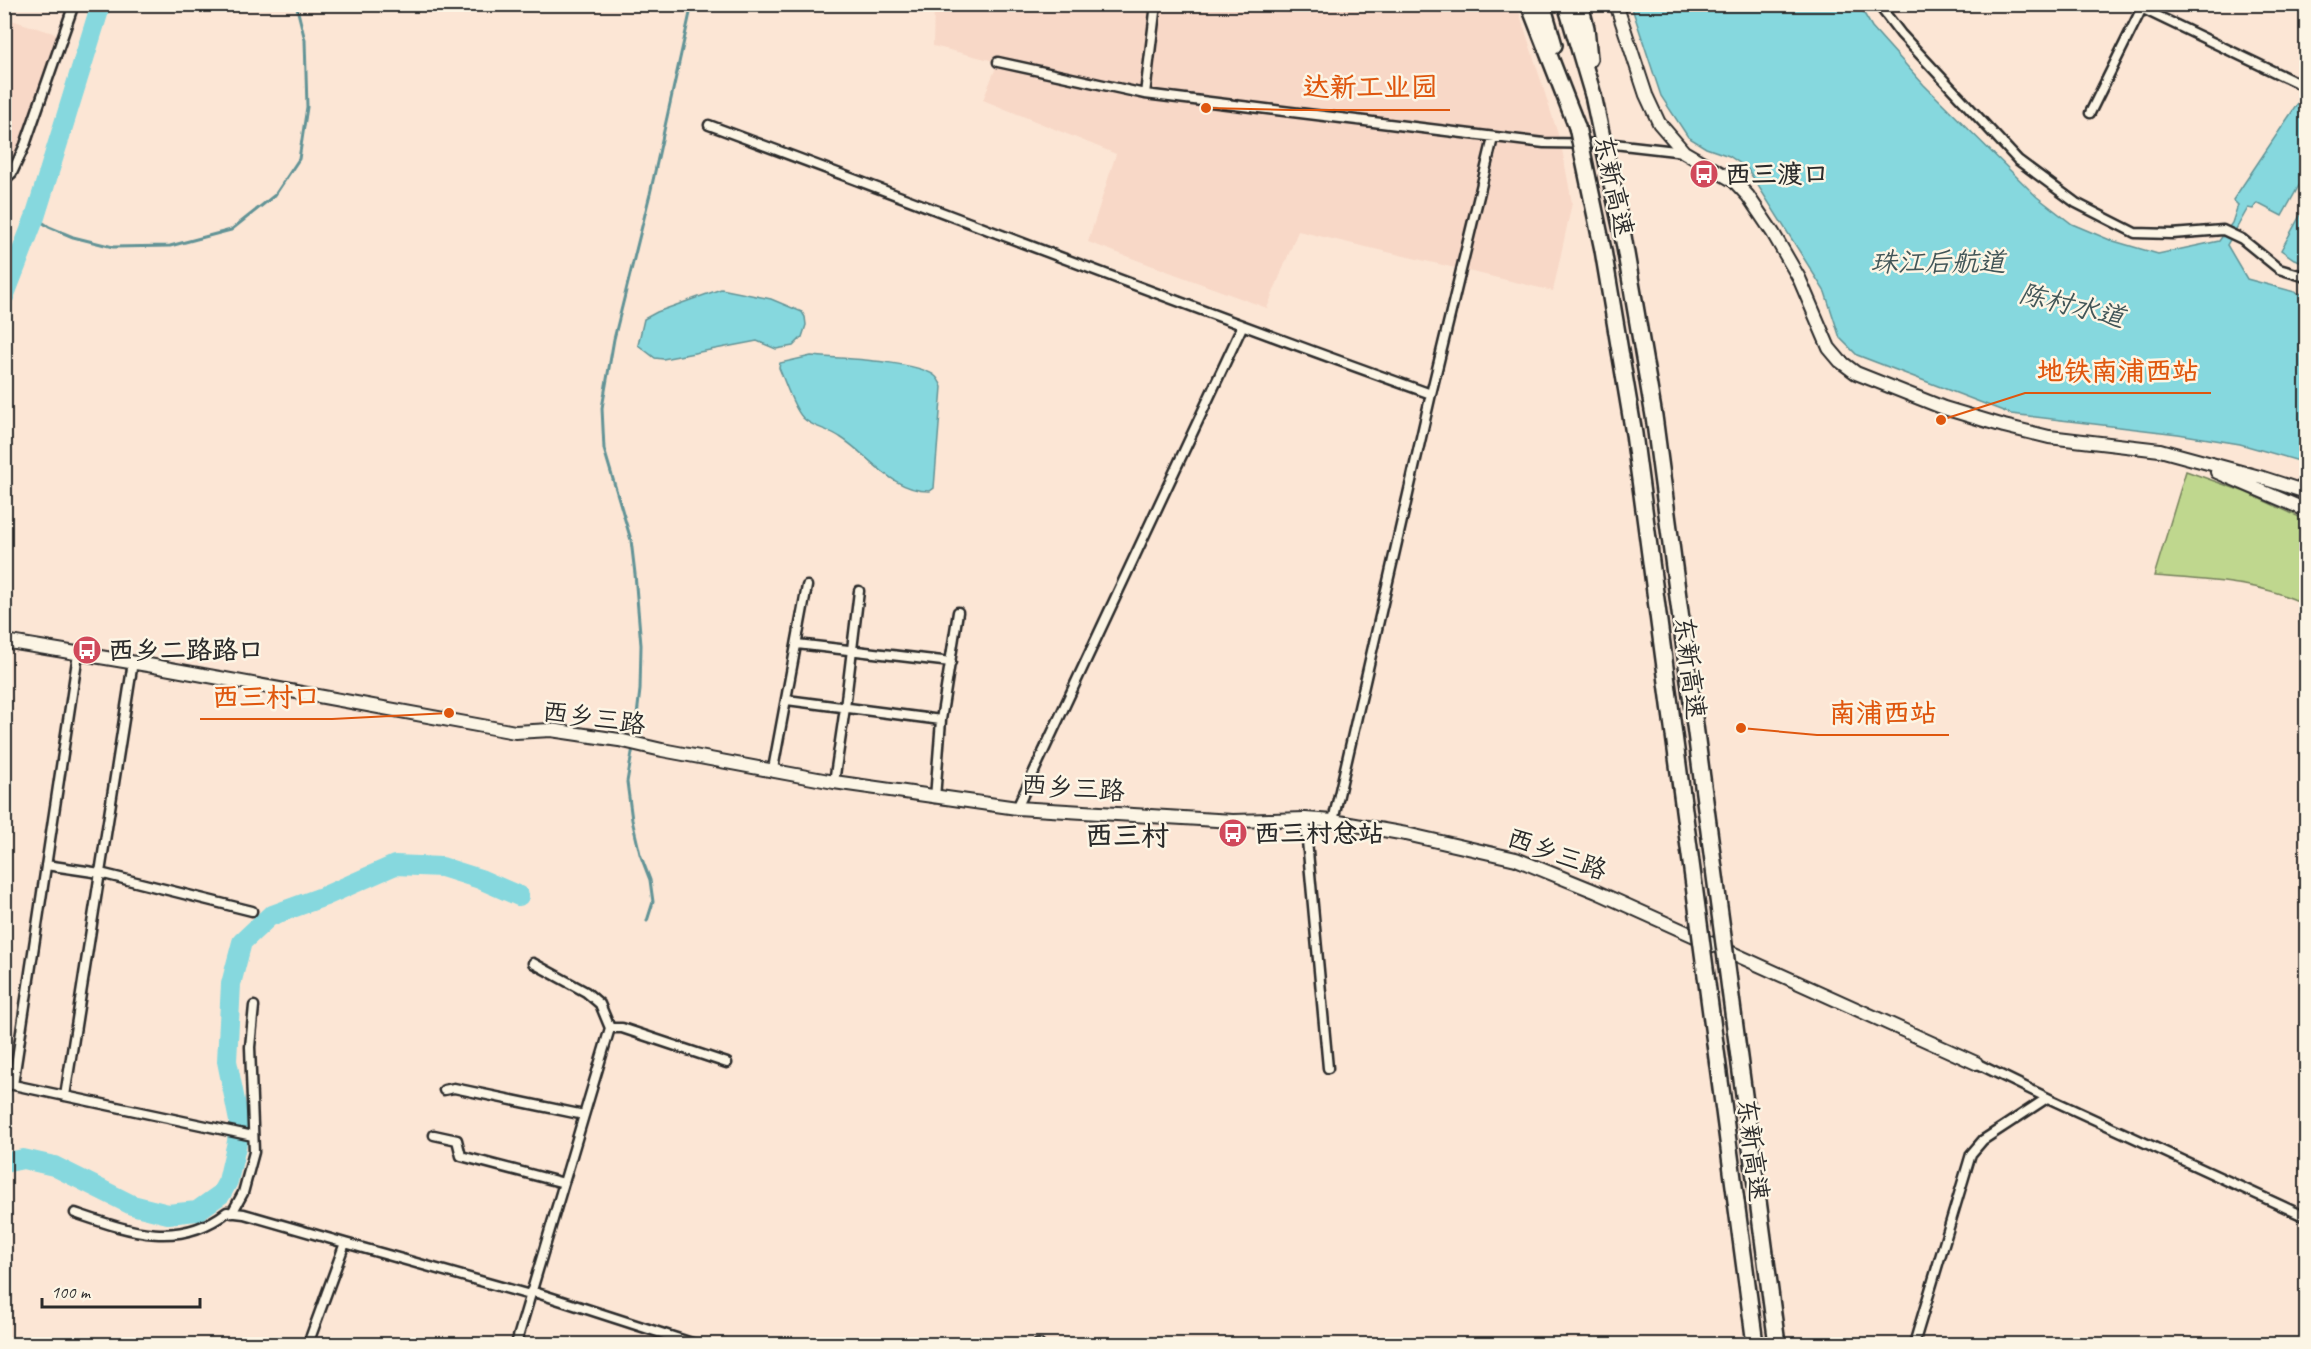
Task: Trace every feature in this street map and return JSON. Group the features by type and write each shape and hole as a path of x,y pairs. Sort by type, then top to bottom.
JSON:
{"highway":[{"path":"1529,4 1577,127"},
{"name":"东新高速","path":"1542,4 1577,127 1604,250 1634,434 1755,1344"},
{"name":"东新高速","path":"1566,4 1593,95 1623,236 1654,416 1777,1344"},
{"path":"1580,4 1586,28 1593,95"}],"street":[{"path":"4,180 12,173 25,145 74,4"},
{"path":"1145,94 1156,4"},
{"path":"1616,4 1646,95 1659,123 1684,152 1734,182 1748,196 1799,278 1829,348 1840,361 1856,373 1944,408 2004,426 2049,437 2160,450 2307,492"},
{"path":"1878,4 1901,34 2018,160 2076,203 2136,234 2223,230 2242,239 2279,269 2307,277"},
{"path":"2090,113 2143,6 2307,87"},
{"path":"998,62 1145,94 1493,138 1561,144 1614,144 1684,152"},
{"path":"709,125 1242,327 1431,394"},
{"path":"1333,821 1431,394 1493,138"},
{"path":"1017,808 1242,327"},
{"path":"2160,450 2307,510"},
{"path":"773,769 807,586"},
{"path":"834,782 859,591"},
{"path":"935,798 941,720 958,612"},
{"name":"西乡三路","path":"4,641 133,662 515,732 551,730 619,740 834,782 935,798 1017,808 1233,821 1305,819 1333,821 1406,834 1516,859 1597,892 1976,1063"},
{"path":"797,644 951,662"},
{"path":"78,654 46,865 9,1084 253,1136"},
{"path":"65,1096 133,662"},
{"path":"787,700 941,720"},
{"path":"1305,819 1328,1068"},
{"path":"46,865 100,873 252,911"},
{"path":"516,1344 610,1028 600,1004 586,992 533,963"},
{"path":"232,1213 243,1193 254,1152 250,1047 254,1006"},
{"path":"610,1028 622,1028 727,1063"},
{"path":"1976,1063 2307,1217"},
{"path":"444,1090 454,1088 584,1115"},
{"path":"1914,1344 1971,1154 1983,1140 2047,1098"},
{"path":"434,1135 457,1140 461,1156 564,1183"},
{"path":"75,1213 126,1230 146,1234 188,1233 212,1224 227,1212 277,1222 345,1243 531,1293 695,1344"},
{"path":"308,1344 345,1243"}],"shaded area":[{"path":"934,5 1517,5 1561,144 1572,203 1553,291 1298,231 1267,308 1088,242 1116,154 983,100 998,62 933,46"},
{"path":"5,18 63,36 25,145 5,180"}],"green space":[{"path":"2186,471 2245,492 2306,520 2306,605 2289,597 2251,586 2154,576"}],"water":[{"name":"珠江后航道","path":"1631,5 1859,5 1872,27 1924,85 2037,197 2072,224 2110,240 2158,254 2219,241 2232,223 2238,205 2233,200 2306,91 2306,173 2282,216 2257,203 2253,209 2248,208 2227,245 2247,279 2306,295 2306,463 2240,444 2178,434 2011,414 1857,355 1840,338 1825,292 1747,168 1729,156 1706,148 1688,137 1661,96"},
{"path":"2306,205 2306,263 2294,259 2281,250"},
{"path":"721,289 771,299 802,312 806,325 802,337 793,346 776,349 757,341 663,359 655,358 638,345 644,319 657,312"},
{"path":"811,356 893,363 923,370 937,377 942,387 934,488 930,491 904,486 840,437 811,424 799,414 779,368 780,363"}],"waterway":[{"path":"4,297 35,217 101,4"},
{"path":"35,217 49,227 73,237 113,247 170,246 231,230 275,195 299,159 307,107 305,40 296,4"},
{"path":"634,741 640,690 641,645 635,574 631,540 604,449 602,408 614,339 650,194 692,4"},
{"path":"633,747 627,782 632,820 640,854 650,880 653,902 647,921"},
{"path":"4,1163 23,1159 54,1166 132,1205 168,1214 197,1211 221,1194 228,1181 237,1142 239,1121 227,1061 231,984 242,942 270,916 325,896 395,865 442,867 480,879 519,896"}],"place":[{"name":"达新工业园","path":"1206,108"},
{"name":"西三渡口","path":"1704,174"},
{"name":"地铁南浦西站","path":"1941,420"},
{"name":"西乡二路路口","path":"87,650"},
{"name":"西三村口","path":"449,713"},
{"name":"南浦西站","path":"1741,728"},
{"name":"西三村总站","path":"1233,833"}],"district":[{"name":"西三村","path":"1127,835"}],"water label":[{"name":"陈村水道","path":"2072,305"}]}
